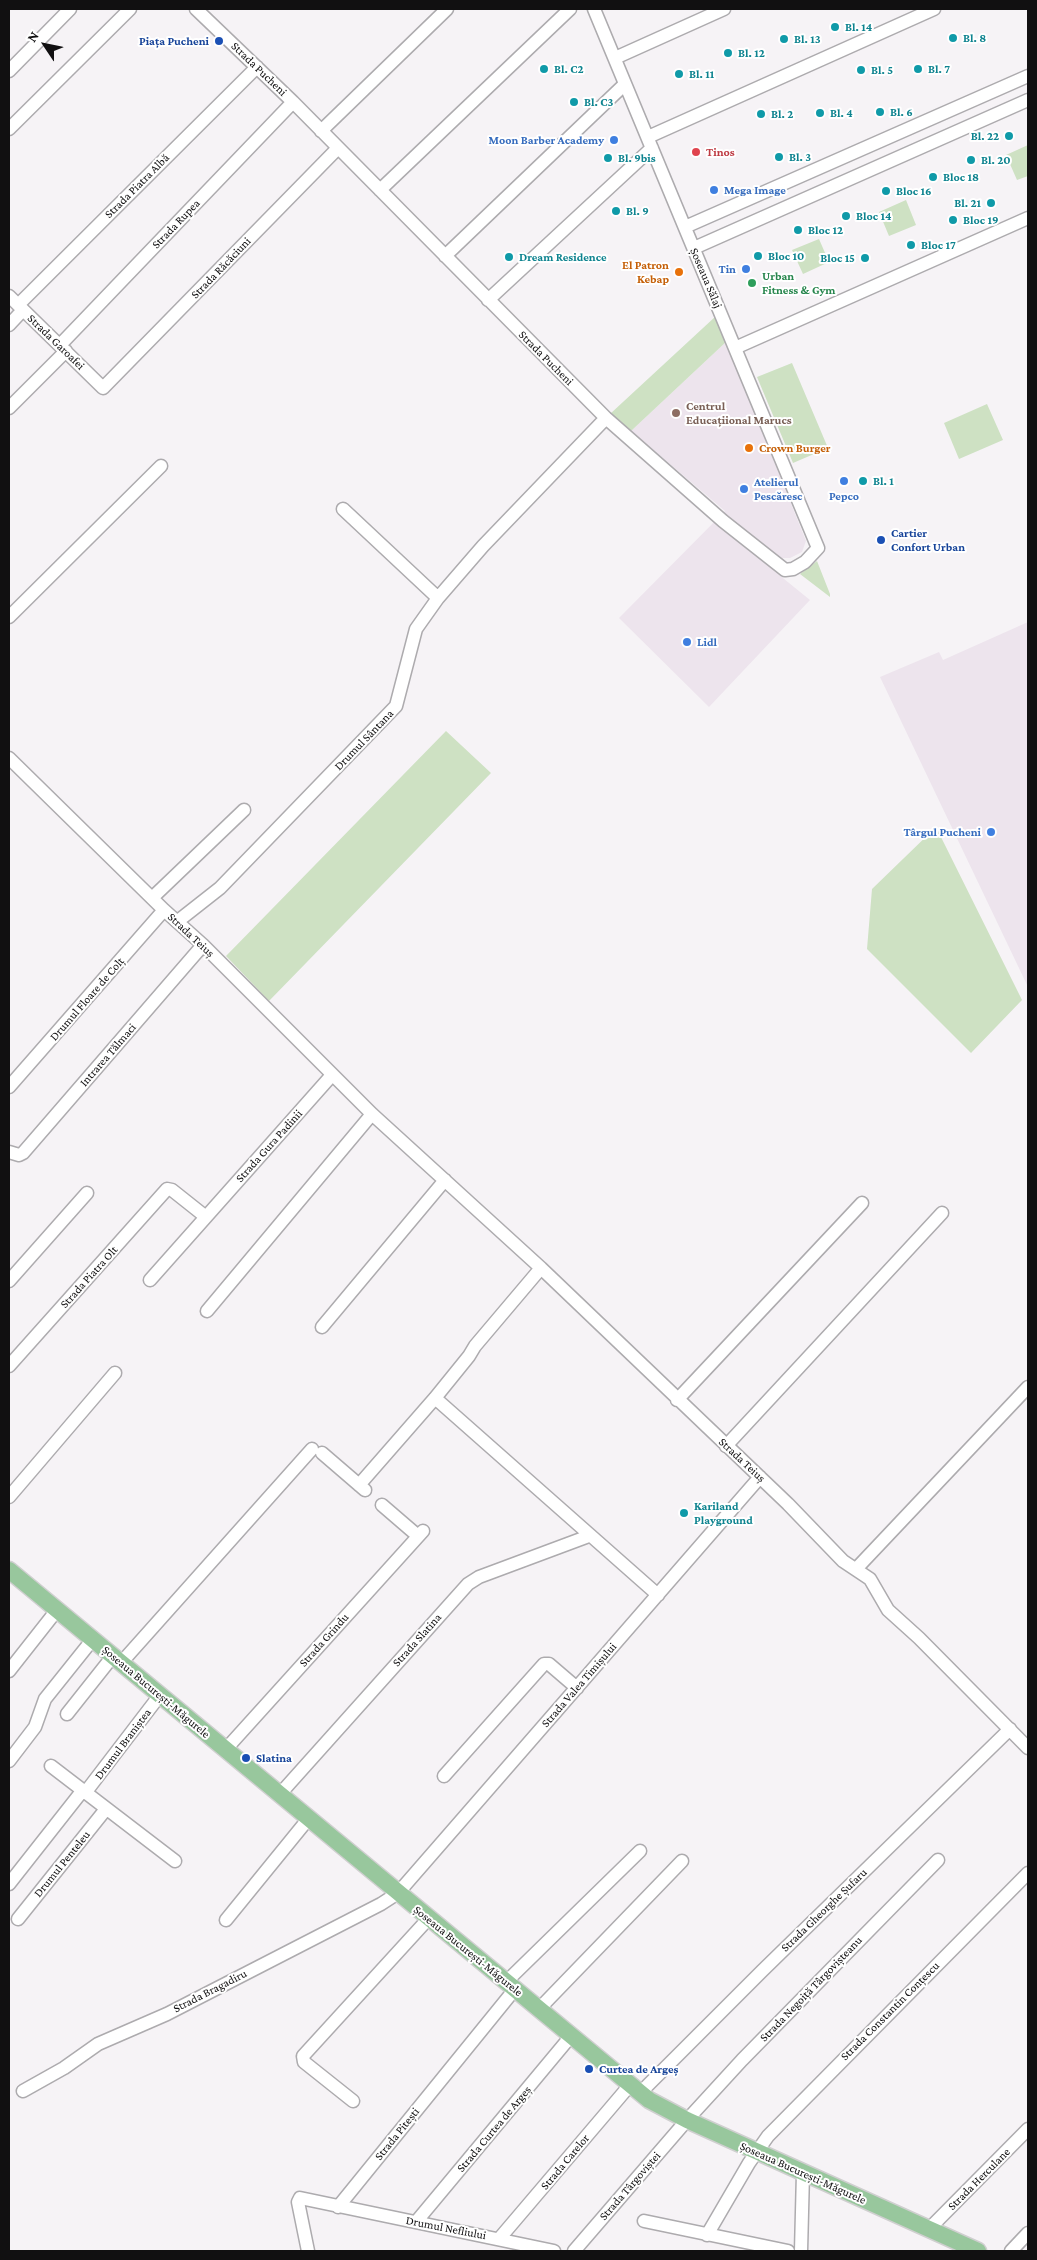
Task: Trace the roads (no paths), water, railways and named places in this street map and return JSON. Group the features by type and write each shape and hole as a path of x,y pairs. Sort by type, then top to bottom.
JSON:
{"main road":[{"name":"Șoseaua București-Măgurele","path":"9,1570 635,2089 686,2120 978,2251"}],"street":[{"path":"9,71 70,9"},
{"path":"9,129 130,9"},
{"name":"Strada Pucheni","path":"196,9 292,102 606,418 723,522 785,570"},
{"path":"321,131 447,9"},
{"path":"380,190 570,9"},
{"name":"Șoseaua Sălaj","path":"594,9 818,548 805,562 785,570"},
{"path":"615,58 724,9"},
{"path":"488,300 650,142 934,9"},
{"name":"Strada Piatra Albă","path":"9,324 17,304 256,67"},
{"path":"685,227 1028,76"},
{"path":"445,256 626,84"},
{"path":"694,248 1028,100"},
{"name":"Strada Rupea","path":"9,408 292,102"},
{"name":"Strada Răcăciuni","path":"104,388 338,148"},
{"path":"735,348 1028,218"},
{"name":"Strada Garoafei","path":"17,304 104,388"},
{"name":"Drumul Sântana","path":"178,921 220,888 396,706 416,629 438,598 483,546 606,418"},
{"path":"9,617 161,466"},
{"path":"343,509 438,598"},
{"name":"Strada Teiuș","path":"9,758 164,910 203,945 372,1114 541,1268 677,1400 760,1477 842,1561 872,1582 879,1598 888,1610 919,1638 1028,1748"},
{"path":"152,898 244,810"},
{"name":"Drumul Floare de Colț","path":"9,1087 164,910"},
{"name":"Intrarea Tălmaci","path":"9,1152 19,1155 23,1153 203,945"},
{"name":"Strada Gura Padinii","path":"150,1280 332,1075"},
{"path":"207,1311 372,1114"},
{"path":"322,1327 445,1180"},
{"name":"Strada Piatra Olt","path":"9,1366 170,1189 206,1217"},
{"path":"9,1281 87,1193"},
{"path":"677,1400 862,1203"},
{"path":"726,1446 942,1213"},
{"path":"120,1662 317,1451 363,1488 541,1268"},
{"path":"9,1497 115,1373"},
{"path":"856,1570 1028,1387"},
{"path":"434,1398 658,1595"},
{"name":"Strada Valea Timișului","path":"398,1893 760,1477"},
{"name":"Strada Grindu","path":"226,1749 420,1534 382,1505"},
{"name":"Strada Slatina","path":"280,1794 468,1584 479,1577 589,1536"},
{"path":"67,1714 226,1556"},
{"path":"9,1671 57,1610"},
{"path":"9,1761 35,1727 45,1699 93,1639"},
{"path":"444,1776 544,1664 549,1664 577,1688"},
{"name":"Drumul Braniștea","path":"84,1792 160,1695"},
{"name":"Strada Gheorghe Șufaru","path":"635,2089 755,1977 1010,1729"},
{"path":"51,1766 175,1861"},
{"path":"9,1884 84,1792"},
{"name":"Drumul Penteleu","path":"18,1919 106,1809"},
{"path":"226,1920 309,1818"},
{"name":"Strada Pitești","path":"338,2207 511,1986 640,1851"},
{"name":"Strada Negoiță Târgovișteanu","path":"686,2120 938,1860"},
{"path":"539,2009 682,1861"},
{"name":"Strada Constantin Conțescu","path":"707,2235 756,2152 799,2103 1028,1873"},
{"name":"Strada Bragadiru","path":"23,2091 64,2068 98,2044 167,2014 381,1904 398,1893"},
{"path":"353,2101 304,2062 303,2056 429,1918"},
{"name":"Strada Curtea de Argeș","path":"416,2222 571,2036"},
{"name":"Strada Carelor","path":"499,2239 635,2089"},
{"name":"Strada Târgoviștei","path":"574,2251 686,2120"},
{"name":"Strada Herculane","path":"929,2229 1028,2129"},
{"path":"801,2251 803,2173"},
{"path":"308,2251 298,2200 300,2198 338,2207"},
{"name":"Drumul Nefliului","path":"338,2207 554,2251"},
{"path":"644,2220 788,2251"},
{"path":"1011,2251 1028,2233"}],"place":[{"name":"Bl. 14","path":"835,27"},
{"name":"Bl. 8","path":"953,38"},
{"name":"Bl. 13","path":"784,39"},
{"name":"Piața Pucheni","path":"219,41"},
{"name":"Bl. 12","path":"728,53"},
{"name":"Bl. C2","path":"544,69"},
{"name":"Bl. 7","path":"918,69"},
{"name":"Bl. 5","path":"861,70"},
{"name":"Bl. 11","path":"679,74"},
{"name":"Bl. C3","path":"574,102"},
{"name":"Bl. 6","path":"880,112"},
{"name":"Bl. 4","path":"820,113"},
{"name":"Bl. 2","path":"761,114"},
{"name":"Bl. 22","path":"1009,136"},
{"name":"Moon Barber Academy","path":"614,140"},
{"name":"Tinos","path":"696,152"},
{"name":"Bl. 3","path":"779,157"},
{"name":"Bl. 9bis","path":"608,158"},
{"name":"Bl. 20","path":"971,160"},
{"name":"Bloc 18","path":"933,177"},
{"name":"Mega Image","path":"714,190"},
{"name":"Bloc 16","path":"886,191"},
{"name":"Bl. 21","path":"991,203"},
{"name":"Bl. 9","path":"616,211"},
{"name":"Bloc 14","path":"846,216"},
{"name":"Bloc 19","path":"953,220"},
{"name":"Bloc 12","path":"798,230"},
{"name":"Bloc 17","path":"911,245"},
{"name":"Bloc 10","path":"758,256"},
{"name":"Dream Residence","path":"509,257"},
{"name":"Bloc 15","path":"865,258"},
{"name":"Tin","path":"746,269"},
{"name":"El Patron Kebap","path":"679,272"},
{"name":"Urban Fitness & Gym","path":"752,283"},
{"name":"Centrul Educațiional Marucs","path":"676,413"},
{"name":"Crown Burger","path":"749,448"},
{"name":"Pepco","path":"844,481"},
{"name":"Bl. 1","path":"863,481"},
{"name":"Atelierul Pescăresc","path":"744,489"},
{"name":"Cartier Confort Urban","path":"881,540"},
{"name":"Lidl","path":"687,642"},
{"name":"Târgul Pucheni","path":"991,832"},
{"name":"Kariland Playground","path":"684,1513"},
{"name":"Slatina","path":"246,1758"},
{"name":"Curtea de Argeș","path":"589,2069"}]}
